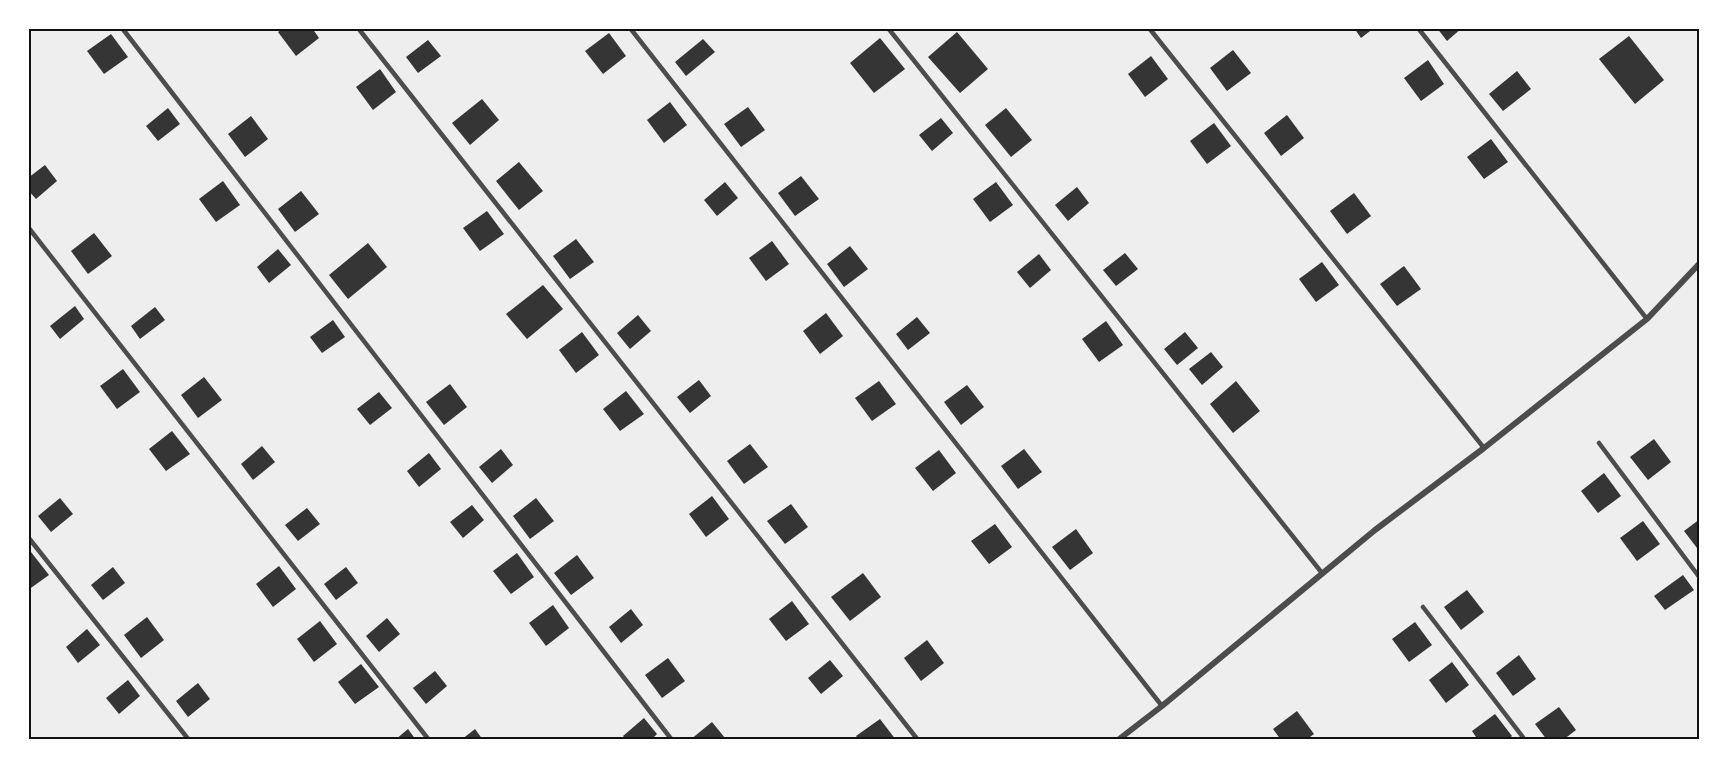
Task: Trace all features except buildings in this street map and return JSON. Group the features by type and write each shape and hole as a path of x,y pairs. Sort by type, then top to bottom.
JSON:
{"street":[{"path":"1118,740 1322,573 1647,319 1700,263"}],"lane":[{"path":"122,28 672,740"},
{"path":"358,28 918,740"},
{"path":"630,28 1162,706"},
{"path":"888,28 1322,573"},
{"path":"1149,28 1484,448"},
{"path":"1418,28 1647,319"},
{"path":"28,227 429,740"},
{"path":"1599,442 1700,578"},
{"path":"28,537 189,740"},
{"path":"1423,607 1525,740"}],"shaded area":[{"path":"28,29 1699,29 1699,739 29,739"}]}
